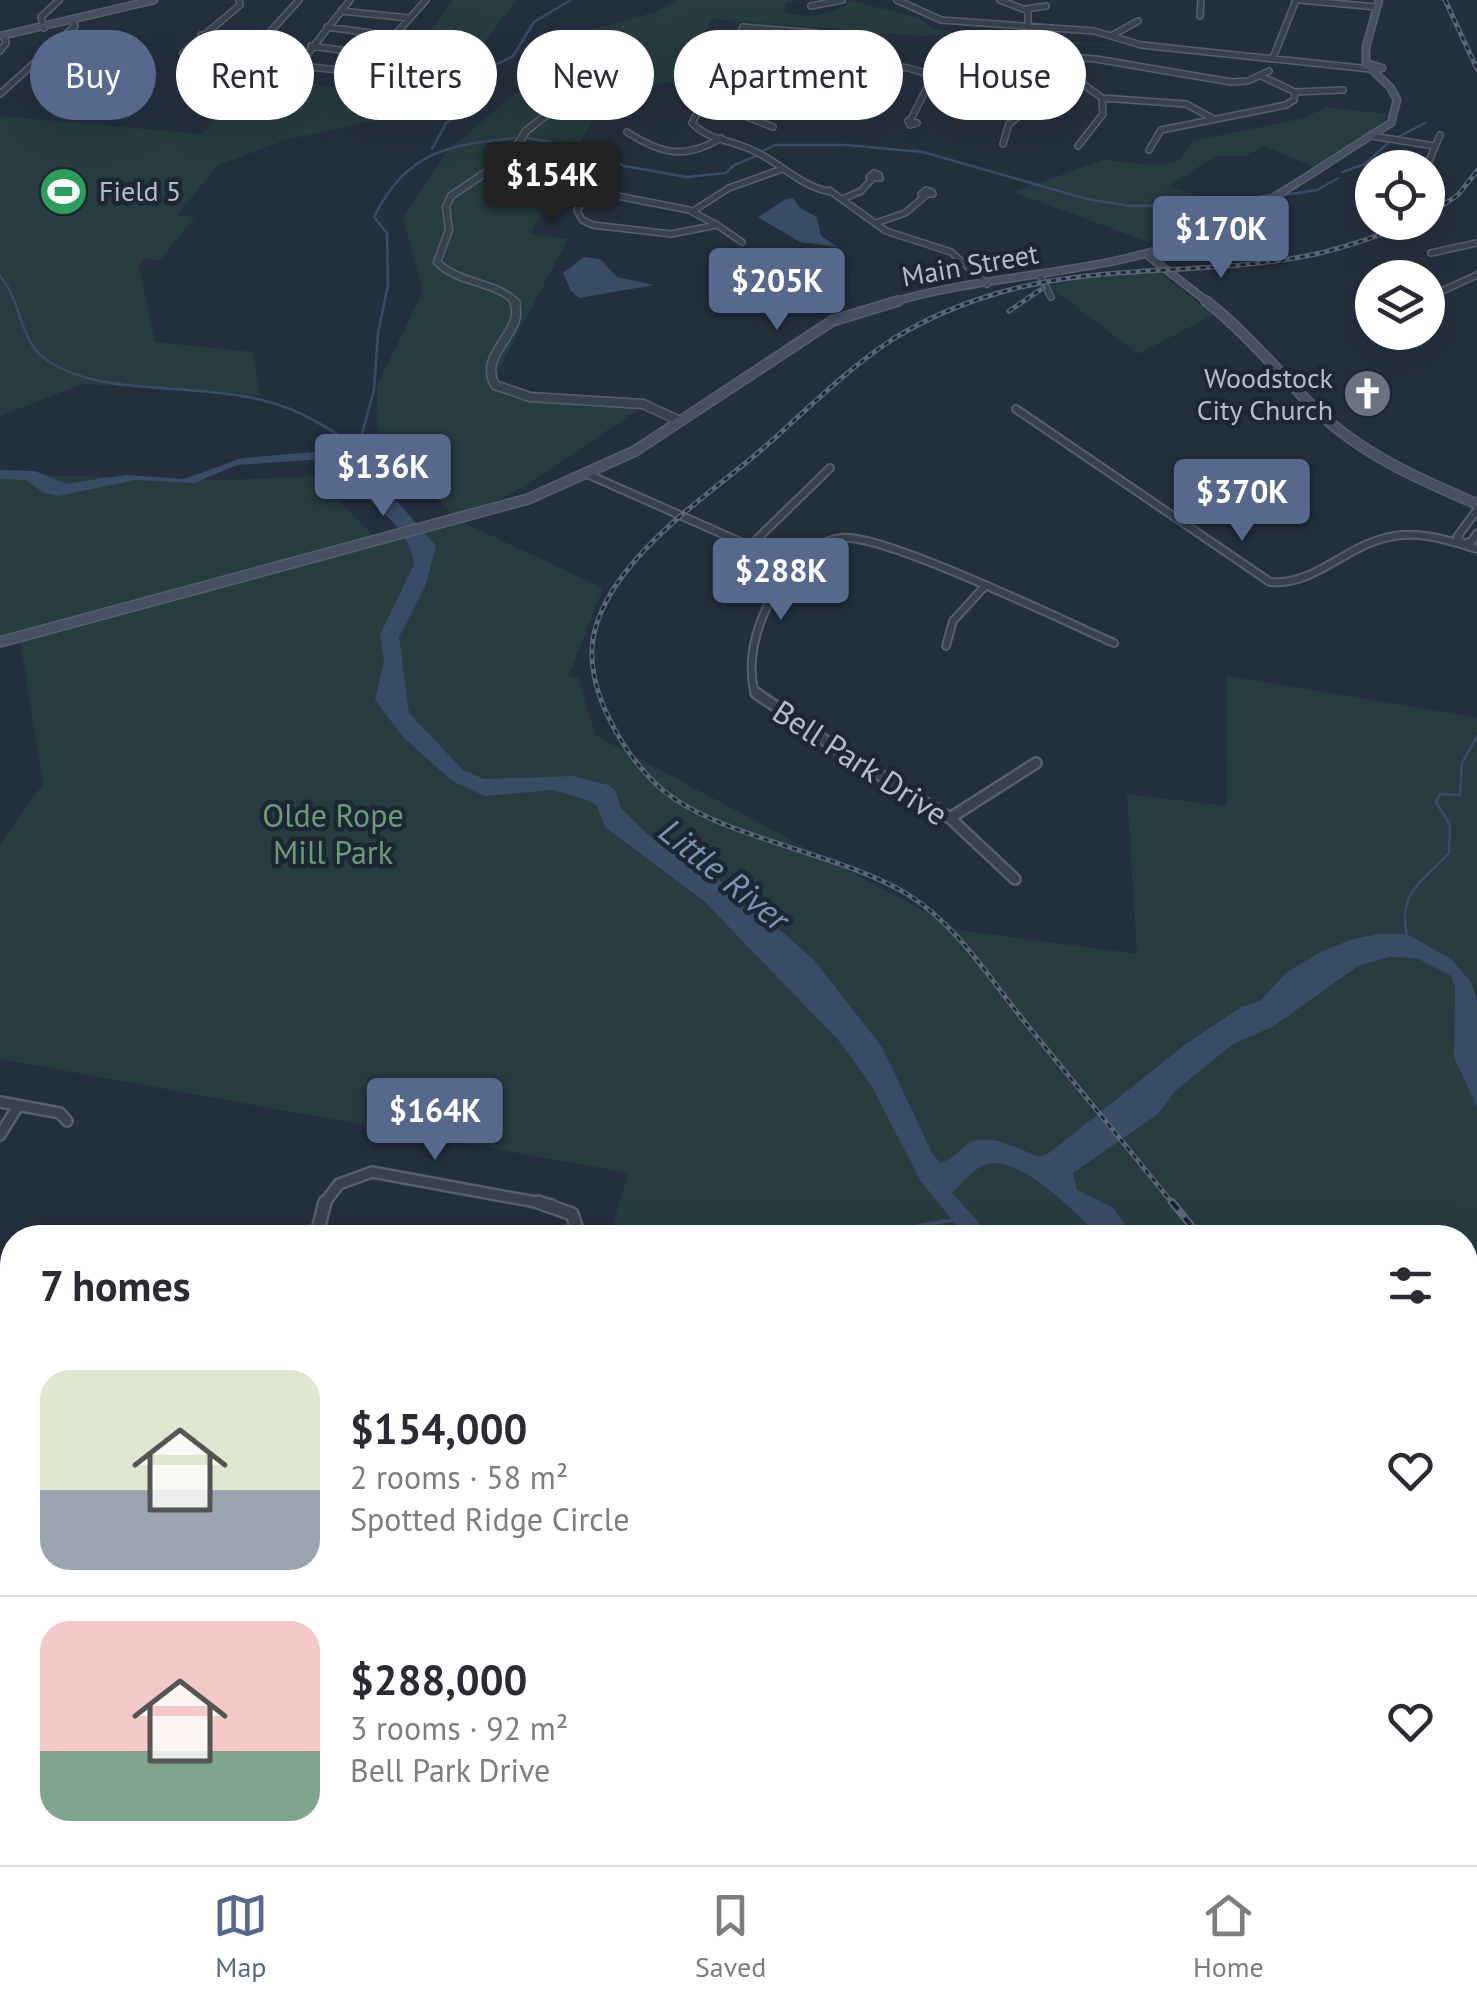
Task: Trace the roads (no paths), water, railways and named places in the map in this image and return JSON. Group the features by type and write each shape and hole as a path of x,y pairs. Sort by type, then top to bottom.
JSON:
{"main road":[{"path":"2,36 154,0"},
{"name":"Main Street","path":"0,642 528,499 635,450 832,321 866,308 1150,253 1222,225 1390,123 1398,110 1396,95 1373,67 1367,53 1378,4"},
{"path":"1150,253 1238,326 1334,425 1378,457 1476,506"},
{"path":"1150,253 1245,324 1312,397 1351,432 1476,506"}],"street":[{"path":"44,28 41,17 59,0"},
{"path":"207,30 240,6 238,0"},
{"path":"273,30 299,0"},
{"path":"314,42 350,0"},
{"path":"398,30 426,0"},
{"path":"811,6 842,0"},
{"path":"897,0 941,20 1111,36 1155,47 1373,67"},
{"path":"1000,0 1026,9 1046,6"},
{"path":"1200,16 1201,0"},
{"path":"1263,77 1269,71 1297,0 1378,4"},
{"path":"1026,9 1028,26"},
{"path":"341,11 409,18"},
{"path":"1111,36 1138,20"},
{"path":"0,94 75,26 73,21"},
{"path":"326,28 343,30"},
{"path":"740,30 809,30"},
{"path":"0,51 6,42 2,36"},
{"path":"1086,60 1230,82 1263,77 1295,92 1343,90"},
{"path":"1086,86 1102,98 1186,104 1212,118"},
{"path":"910,121 923,91"},
{"path":"1150,150 1149,145 1161,130 1286,105 1294,100 1295,92"},
{"path":"1078,146 1099,123 1102,98"},
{"path":"540,120 526,131 510,156 451,196 446,207 450,230 437,254 437,262 453,276 500,288 517,303 518,318 490,368 490,378 498,388 512,394 646,405 680,421"},
{"path":"694,120 692,126 754,150 806,185 845,198 890,232 946,250 981,285"},
{"path":"757,120 773,126"},
{"path":"1003,144 1014,120"},
{"path":"627,132 655,148 684,156 698,154 720,138"},
{"path":"1434,150 1440,135"},
{"path":"1372,136 1436,146"},
{"path":"693,211 729,188 782,169"},
{"path":"845,198 861,191 872,179"},
{"path":"717,225 698,233 672,234 576,219 579,204 592,191 693,211 717,225 742,242"},
{"path":"876,223 906,213 924,196"},
{"path":"1431,252 1477,243"},
{"path":"1040,275 1052,297"},
{"path":"1445,290 1477,276"},
{"path":"1016,409 1270,582 1290,584 1390,534 1428,534 1477,549"},
{"path":"750,546 830,468"},
{"path":"587,474 797,567"},
{"path":"1463,544 1457,537 1476,506"},
{"path":"1463,544 1472,541 1477,532"},
{"name":"Bell Park Drive","path":"1014,878 950,818 839,750 754,691 750,666 764,614 775,592 797,567 830,540 852,538 984,587 1114,643"},
{"path":"946,646 945,634 955,618 984,587"},
{"path":"950,818 1036,763"},
{"path":"0,1102 60,1114 67,1121"},
{"path":"0,1135 18,1106"},
{"path":"317,1225 336,1184 349,1176 372,1172 555,1205 572,1214 576,1225"}],"water":[{"path":"793,198 800,208 817,217 821,236 838,247 800,242 758,217"},
{"path":"584,257 600,259 617,277 654,285 579,298 563,273"},
{"path":"337,450 355,453 436,546 425,587 399,637 409,713 463,770 484,779 573,776 608,785 615,790 621,808 647,834 732,889 769,920 814,960 882,1047 933,1155 941,1163 968,1144 985,1140 1040,1157 1049,1153 1187,1043 1241,1007 1260,1001 1286,973 1320,952 1378,934 1407,934 1451,959 1471,982 1477,1001 1477,1107 1454,1057 1455,987 1451,976 1417,958 1389,957 1358,966 1272,1027 1233,1044 1175,1091 1158,1114 1073,1173 1077,1190 1113,1208 1126,1225 1088,1225 1029,1175 996,1163 978,1168 952,1193 981,1225 956,1225 920,1180 871,1085 839,1041 705,902 605,827 597,806 553,790 485,796 452,781 403,737 375,700 384,661 380,635 414,564 406,539 349,478 346,468 324,459 237,465 194,483 136,480 58,496 44,493 26,480 0,479 0,470 35,471 66,484 127,475 184,479 242,458"}],"waterway":[{"path":"432,149 446,123 472,106 484,71 513,56 534,22 571,0"},
{"path":"1396,138 1425,123"},
{"path":"357,452 374,390 378,333 388,285 387,233 374,217 400,178 415,165 449,149 514,138"},
{"path":"527,138 597,150 624,166 687,177 726,173 734,165 756,156"},
{"path":"1342,172 1365,164 1389,142"},
{"path":"763,151 775,145 845,145 923,152 1087,199 1131,206 1208,206 1268,195"},
{"path":"1284,195 1317,190 1338,178"},
{"name":"Little River","path":"0,276 13,297 31,344 48,361 107,382 211,392 282,406 332,431 356,454"},
{"path":"1407,936 1409,899 1449,853 1450,825 1436,802 1440,794 1460,795 1462,763 1477,736"},
{"path":"922,1225 953,1220"}],"railway":[{"path":"1445,0 1477,69"},
{"path":"1445,204 1458,195 1477,171"},
{"path":"1174,1205 970,952 925,906 878,879 710,818 657,785 631,755 609,718 595,678 593,639 617,584 661,534 858,365 919,324 973,301 1039,283 1113,273 1264,263 1364,240"},
{"path":"1009,311 1043,288"},
{"path":"1172,1202 1191,1225"}],"place":[{"name":"Field 5","path":"64,191"},
{"name":"Woodstock City Church","path":"1368,394"}],"park label":[{"name":"Olde Rope Mill Park","path":"333,834"}]}
